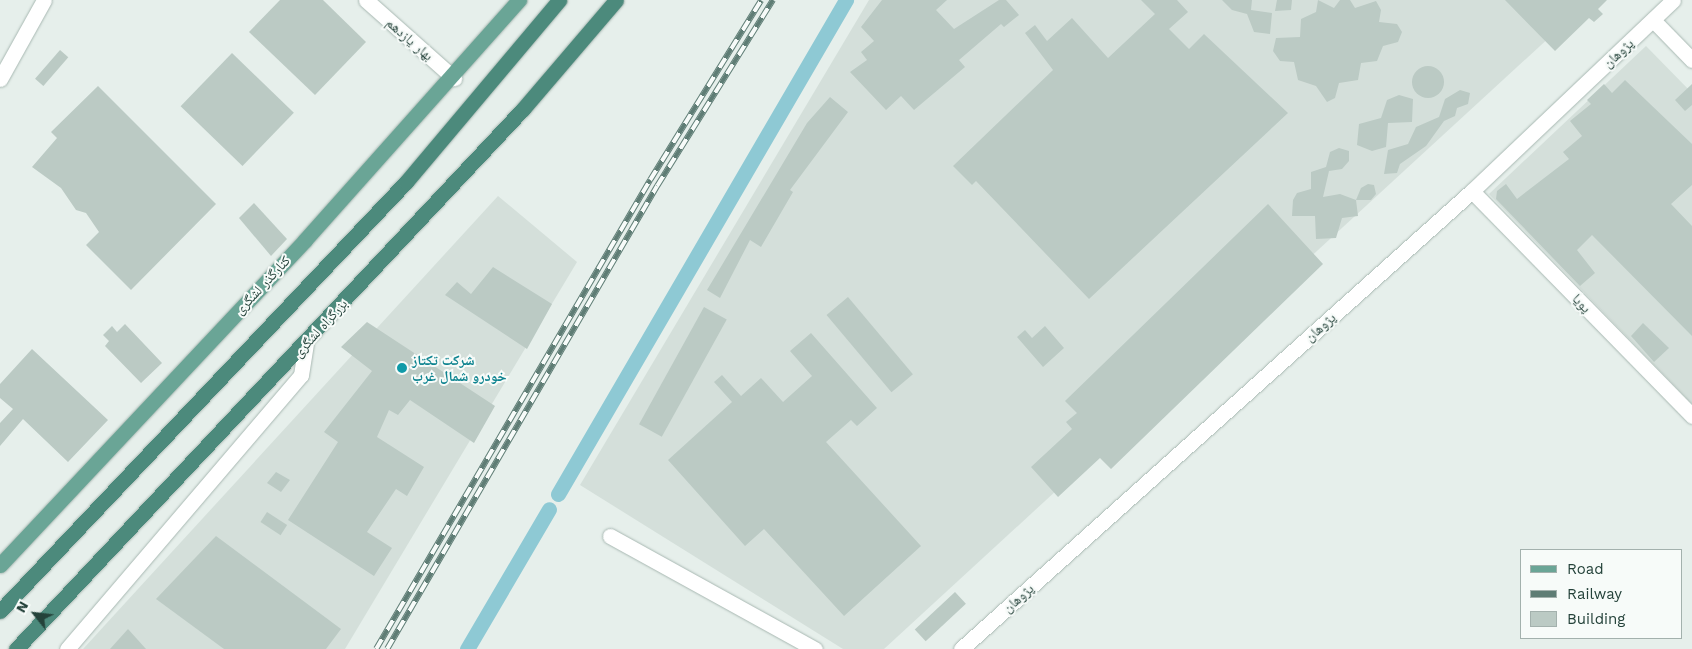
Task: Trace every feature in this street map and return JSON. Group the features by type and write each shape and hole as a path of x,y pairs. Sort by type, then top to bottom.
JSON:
{"highway":[{"path":"0,611 406,182 559,0"},
{"name":"بزرگراه لشگری","path":"16,649 306,344 523,109 616,0"}],"main road":[{"name":"کنارگذر لشگری","path":"0,565 454,78 519,0"}],"street":[{"path":"0,79 44,0"},
{"name":"بهار یازدهم","path":"366,0 454,78"},
{"name":"پژوهان","path":"961,649 1472,191 1673,0"},
{"path":"1653,20 1692,60"},
{"name":"پویا","path":"1472,191 1692,416"},
{"path":"67,649 301,375 306,344"},
{"path":"610,536 816,649"}],"shaded area":[{"path":"869,0 1590,0 884,649 843,649 580,485"},
{"path":"1646,46 1692,93 1692,404 1489,194"},
{"path":"498,196 577,262 345,649 83,649"}],"building":[{"path":"280,0 323,0 366,42 315,95 249,32"},
{"path":"882,0 947,0 936,10 954,29 999,0 1006,0 1019,15 1004,27 1001,24 959,60 965,67 914,110 901,96 886,110 850,72 867,60 861,52 874,41 861,27"},
{"path":"1141,0 1177,0 1188,12 1169,29 1189,49 1204,34 1288,113 1089,299 976,181 972,185 953,166 1053,70 1025,33 1035,25 1047,41 1072,18 1108,58 1155,14"},
{"path":"1222,0 1252,0 1251,10 1272,13 1270,34 1254,32 1247,14 1232,10"},
{"path":"1277,0 1292,0 1291,10 1275,11"},
{"path":"1318,0 1334,8 1340,0 1350,0 1355,8 1376,1 1381,10 1379,22 1397,24 1402,32 1398,42 1383,46 1377,61 1361,63 1358,80 1339,83 1335,98 1327,102 1316,86 1298,80 1294,62 1280,61 1273,51 1276,38 1300,37 1301,19 1316,12"},
{"path":"1505,0 1607,0 1598,9 1603,14 1594,22 1589,18 1555,51"},
{"path":"60,50 68,57 43,86 35,79"},
{"path":"232,53 294,113 242,166 181,106"},
{"path":"1428,66 1434,67 1439,71 1443,76 1443,88 1439,93 1434,97 1428,98 1422,97 1417,93 1413,88 1412,82 1413,76 1417,71 1422,67"},
{"path":"1625,80 1692,144 1692,185 1671,204 1692,226 1692,336 1592,235 1577,250 1595,273 1580,286 1496,199 1497,191 1506,184 1517,199 1569,159 1563,152 1582,136 1570,121 1591,104 1587,100 1604,84 1612,93"},
{"path":"1692,84 1692,105 1685,111 1675,100"},
{"path":"98,86 216,204 131,290 86,245 99,232 86,213 76,210 61,188 32,167 57,138 51,132"},
{"path":"1460,90 1470,93 1468,104 1457,108 1455,116 1444,121 1426,146 1400,164 1397,173 1384,174 1388,150 1408,144 1416,127 1439,117 1445,99"},
{"path":"1399,95 1413,99 1412,122 1388,123 1386,147 1372,151 1357,145 1359,124 1381,118 1387,100"},
{"path":"830,97 848,112 790,190 793,192 761,247 750,240 720,298 707,290 807,123"},
{"path":"1339,148 1349,151 1349,161 1342,169 1329,171 1323,197 1340,194 1356,200 1358,216 1342,218 1336,238 1316,239 1315,216 1292,216 1293,200 1297,193 1311,189 1311,172 1326,167 1330,152"},
{"path":"1368,184 1374,185 1376,194 1371,200 1356,200 1361,188"},
{"path":"254,203 287,239 271,256 239,218"},
{"path":"1268,204 1323,264 1111,469 1100,458 1058,497 1031,467 1072,429 1066,422 1077,413 1065,401"},
{"path":"493,267 552,304 527,349 445,295 457,282 471,294"},
{"path":"848,297 913,374 891,392 827,315"},
{"path":"704,307 727,320 662,437 639,424"},
{"path":"367,322 495,406 474,443 410,400 398,415 389,410 377,437 424,467 407,496 396,489 367,532 392,548 374,576 288,520 338,442 324,432 372,371 341,347"},
{"path":"1643,323 1669,348 1654,362 1631,336"},
{"path":"125,324 162,363 141,383 105,346 109,341 103,335 112,326 117,332"},
{"path":"1045,326 1064,348 1043,367 1017,337 1025,330 1032,338"},
{"path":"811,333 877,408 857,426 851,420 826,442 921,546 844,616 764,529 745,546 668,460 732,402 714,382 722,375 741,396 761,378 783,402 812,376 790,351"},
{"path":"32,349 108,420 68,462 23,419 0,446 0,423 13,409 0,398 0,384"},
{"path":"276,472 290,480 281,492 267,483"},
{"path":"267,512 287,525 281,535 260,522"},
{"path":"216,536 341,629 326,649 224,649 156,599"},
{"path":"955,592 966,604 926,641 915,630"},
{"path":"128,629 146,649 110,649"}],"waterway":[{"path":"558,494 846,0"},
{"path":"467,649 549,509"}],"railway":[{"path":"376,649 650,180 761,0"},
{"path":"387,649 657,186 773,0"}],"place":[{"name":"شرکت تکتاز خودرو شمال غرب","path":"402,368"}]}
